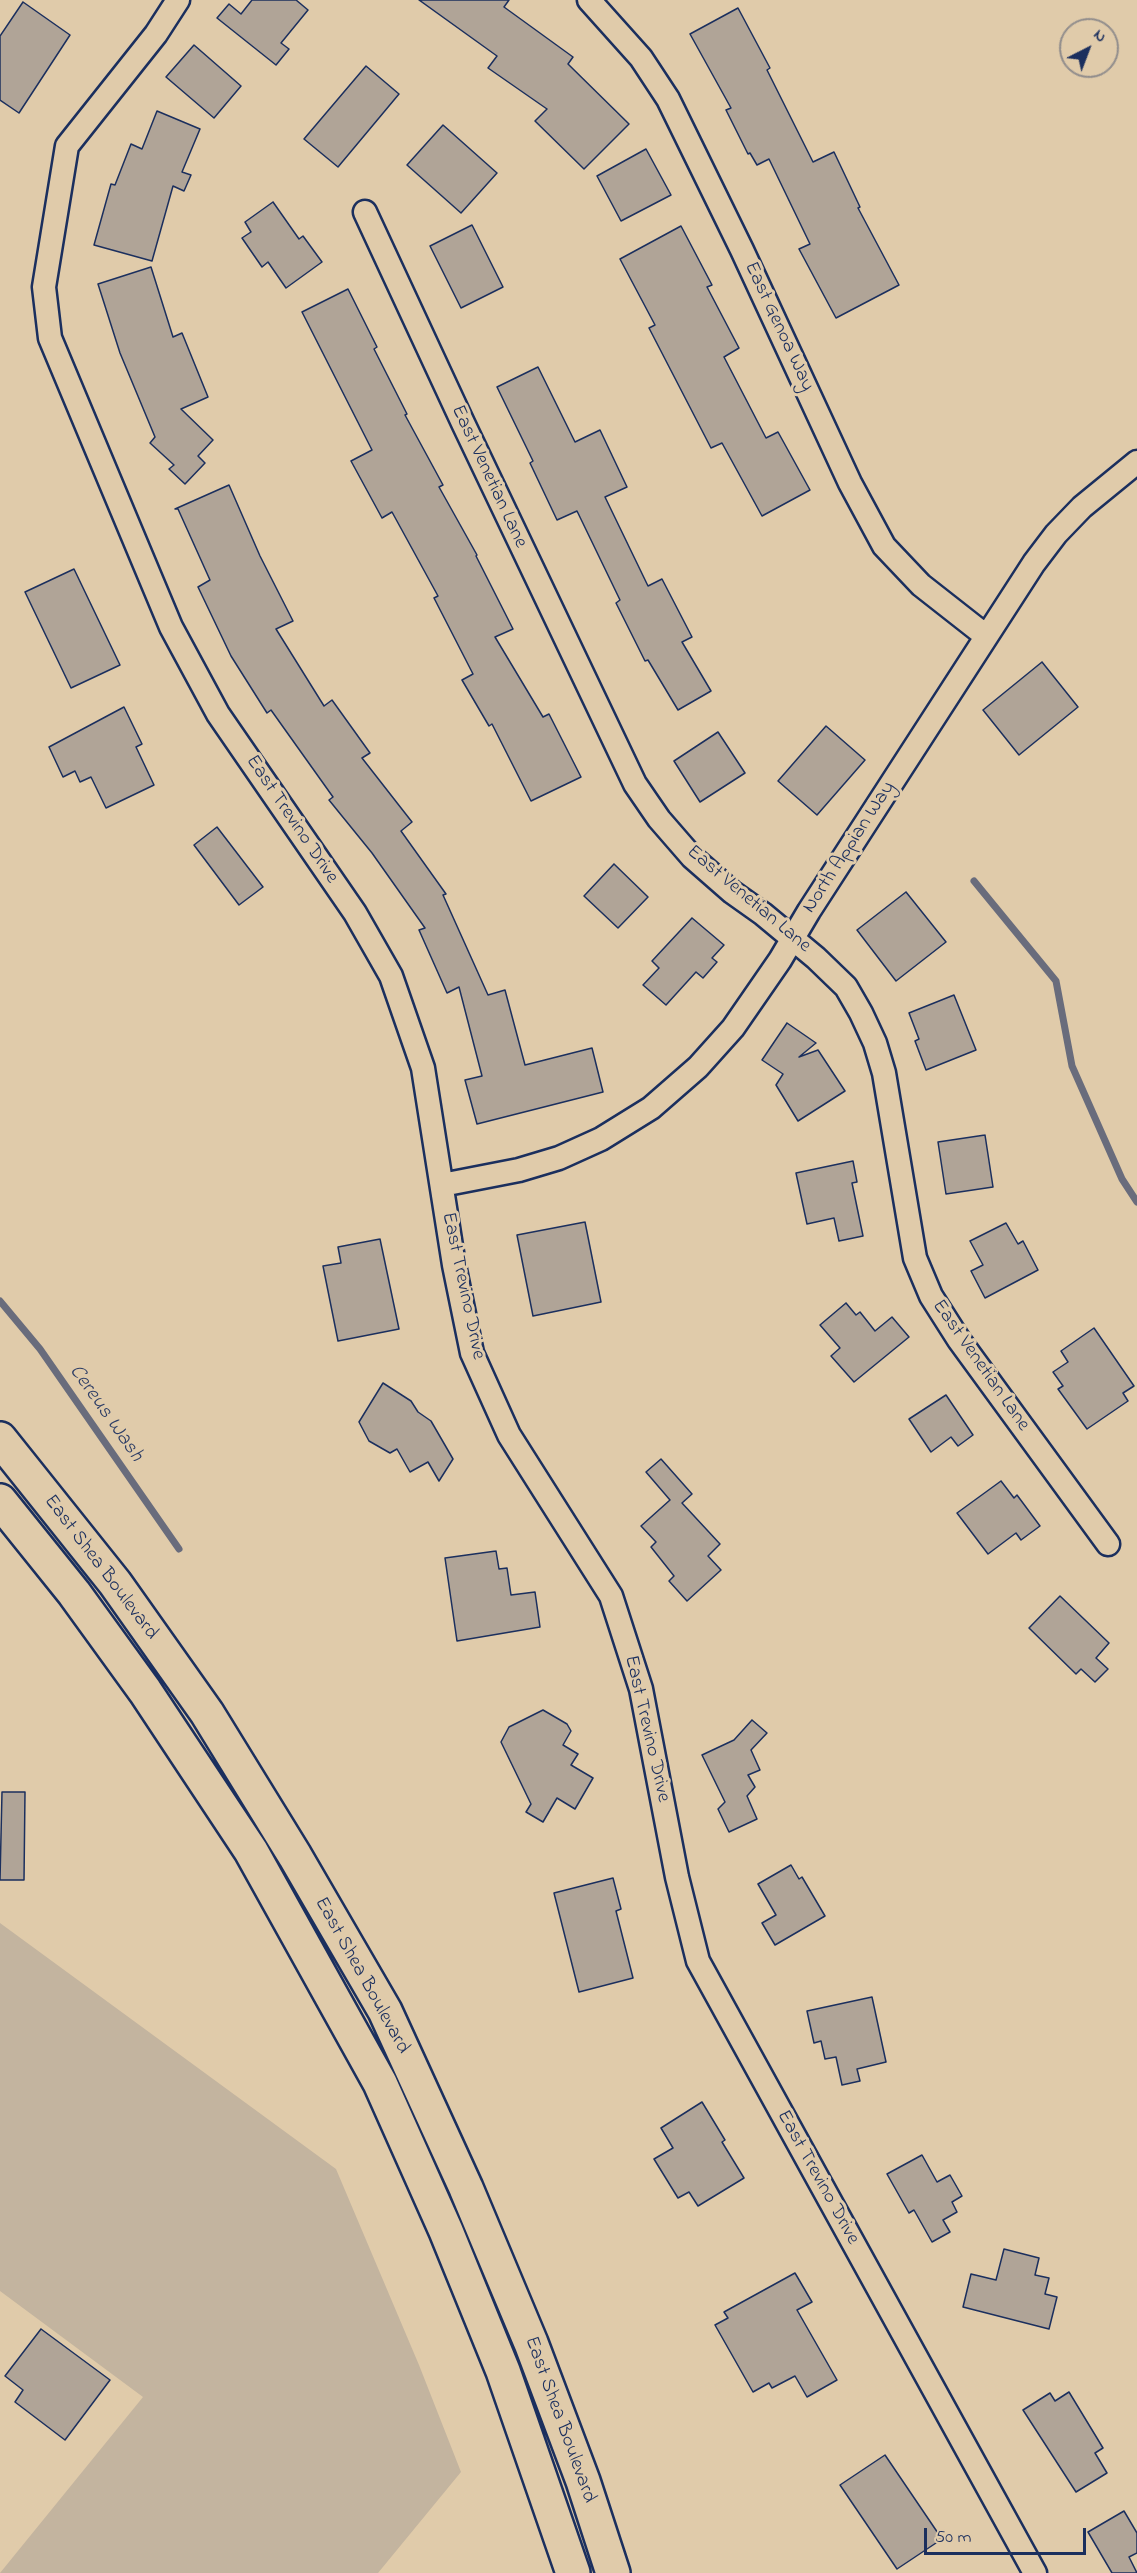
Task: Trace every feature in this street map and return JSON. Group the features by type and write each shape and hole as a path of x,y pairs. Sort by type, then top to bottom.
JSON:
{"main road":[{"name":"East Shea Boulevard","path":"0,1439 115,1583 207,1713 295,1856 385,2011 466,2188 531,2343 583,2481 613,2573"},
{"path":"1,1503 32,1479"},
{"name":"East Shea Boulevard","path":"1,1503 74,1593 138,1682 251,1851 380,2083 446,2231 503,2370 573,2573"}],"street":[{"name":"East Trevino Drive","path":"178,0 118,85 67,146 44,287 50,338 177,637 218,714 355,913 391,976 423,1068 454,1265 472,1353 509,1435 611,1596 641,1689 677,1876 698,1961 1035,2573"},
{"name":"East Genoa Way","path":"589,0 641,58 668,99 742,250 850,483 884,546 921,585 986,636"},
{"name":"East Venetian Lane","path":"365,212 635,784 659,819 692,857 732,892 793,939 846,987 861,1013 875,1043 884,1073 915,1258 931,1296 959,1340 1108,1544"},
{"name":"North Appian Way","path":"442,1185 519,1170 560,1158 601,1139 651,1108 698,1067 733,1028 793,939 986,636 1056,534 1082,507 1137,462"}],"shaded area":[{"path":"0,1923 336,2169 419,2365 461,2472 378,2573 0,2573 143,2397 0,2291"}],"building":[{"path":"252,0 296,0 308,10 281,43 289,49 276,65 217,18 229,4 241,14"},
{"path":"419,0 509,0 504,7 573,57 568,64 629,124 584,169 535,121 547,109 488,68 497,56"},
{"path":"23,2 70,35 19,113 0,100 0,36"},
{"path":"738,8 770,68 767,70 813,162 834,152 860,207 858,208 899,285 836,318 799,249 810,244 769,159 757,165 750,153 748,154 726,110 731,108 690,34"},
{"path":"194,45 241,86 214,118 166,77"},
{"path":"366,66 399,94 338,167 304,139"},
{"path":"157,111 200,129 182,172 191,175 184,191 173,186 152,261 94,245 111,184 115,185 131,144 142,149"},
{"path":"443,125 497,173 461,213 407,165"},
{"path":"646,149 671,195 621,221 597,176"},
{"path":"273,202 299,239 303,236 322,262 286,288 268,262 262,267 242,238 251,232 245,222"},
{"path":"472,225 503,287 461,308 430,246"},
{"path":"681,226 712,285 707,287 739,348 724,357 766,438 778,432 810,490 762,516 722,443 711,448 649,328 655,325 620,259"},
{"path":"151,267 173,337 182,333 208,397 181,409 213,440 198,456 205,463 185,484 169,469 174,465 150,443 155,437 120,353 98,284"},
{"path":"348,289 377,347 374,349 407,414 405,415 443,485 439,487 477,555 513,629 495,637 543,717 549,714 581,777 531,801 492,724 489,726 462,680 473,674 434,598 438,596 392,512 382,518 351,461 372,450 302,312"},
{"path":"538,367 575,442 600,430 627,487 605,497 648,586 662,579 692,637 682,642 711,691 678,710 648,660 645,661 616,603 620,600 577,511 557,520 530,463 533,461 497,387"},
{"path":"229,485 260,556 293,621 276,629 324,706 332,700 370,753 362,758 412,822 401,831 446,894 443,895 488,995 505,990 525,1065 592,1048 603,1092 477,1124 465,1080 482,1076 459,987 447,993 419,930 425,928 372,853 329,800 333,797 271,710 267,713 231,656 198,587 210,580 178,509 175,509"},
{"path":"74,569 120,665 71,688 25,592"},
{"path":"1042,662 1078,707 1019,755 983,710"},
{"path":"124,707 142,744 136,747 154,785 106,808 91,777 80,782 75,771 63,777 49,747"},
{"path":"826,726 865,760 817,815 778,781"},
{"path":"718,732 745,773 700,802 674,761"},
{"path":"217,827 263,887 239,905 194,845"},
{"path":"614,864 648,897 618,928 584,896"},
{"path":"906,892 946,942 896,981 857,930"},
{"path":"692,918 724,945 712,958 717,962 703,978 696,972 666,1005 643,985 659,968 652,961"},
{"path":"954,995 976,1050 926,1070 915,1041 919,1039 909,1013"},
{"path":"787,1023 816,1043 799,1057 818,1050 845,1091 798,1121 776,1085 783,1074 762,1060"},
{"path":"985,1135 993,1187 946,1194 938,1142"},
{"path":"853,1161 857,1182 852,1183 863,1236 839,1241 834,1218 807,1224 796,1173"},
{"path":"585,1222 601,1302 533,1316 517,1235"},
{"path":"1006,1223 1018,1244 1023,1241 1038,1270 985,1298 971,1271 983,1265 970,1241"},
{"path":"380,1239 399,1329 338,1341 323,1266 341,1263 338,1247"},
{"path":"846,1303 856,1315 860,1312 875,1331 892,1317 909,1337 854,1382 831,1356 840,1348 820,1325"},
{"path":"1094,1328 1134,1386 1123,1393 1128,1401 1087,1429 1058,1389 1063,1386 1053,1372 1068,1362 1061,1351"},
{"path":"383,1383 411,1401 418,1412 431,1421 453,1459 439,1481 428,1462 410,1472 397,1449 390,1453 369,1441 359,1422"},
{"path":"946,1395 973,1435 958,1446 951,1437 931,1452 909,1419"},
{"path":"661,1459 692,1494 682,1503 720,1544 708,1556 721,1570 687,1601 669,1581 674,1576 651,1547 656,1542 641,1526 670,1500 646,1472"},
{"path":"1001,1481 1014,1498 1017,1495 1040,1526 1021,1540 1016,1533 988,1554 957,1513"},
{"path":"496,1551 499,1569 507,1568 511,1595 535,1592 540,1627 457,1641 445,1558"},
{"path":"1060,1596 1109,1643 1096,1658 1108,1669 1095,1682 1081,1669 1076,1674 1029,1628"},
{"path":"543,1710 567,1724 571,1731 563,1745 578,1754 571,1765 593,1778 575,1809 557,1798 543,1822 526,1812 531,1804 501,1742 509,1727"},
{"path":"752,1720 767,1733 751,1750 760,1770 748,1775 755,1787 747,1796 757,1819 729,1832 718,1809 725,1802 702,1755 734,1740"},
{"path":"2,1792 25,1792 24,1880 0,1880"},
{"path":"791,1865 799,1879 802,1877 825,1916 775,1945 762,1923 776,1915 758,1884"},
{"path":"613,1878 621,1909 616,1911 633,1978 579,1992 554,1893"},
{"path":"872,1997 886,2062 857,2069 860,2081 842,2085 836,2057 825,2059 821,2041 814,2043 807,2011"},
{"path":"702,2102 725,2140 722,2142 744,2178 698,2206 689,2192 678,2198 654,2159 673,2148 661,2128"},
{"path":"922,2155 937,2182 950,2175 962,2196 952,2202 957,2212 943,2220 950,2232 932,2242 914,2210 909,2213 887,2174"},
{"path":"1004,2249 1039,2258 1035,2275 1049,2278 1045,2294 1057,2297 1049,2329 963,2307 971,2274 996,2280"},
{"path":"795,2273 812,2302 797,2310 837,2380 807,2397 795,2376 772,2388 769,2383 753,2392 715,2325 728,2318 724,2312"},
{"path":"41,2329 110,2380 65,2440 15,2402 23,2390 5,2376"},
{"path":"1069,2392 1103,2448 1095,2453 1107,2473 1076,2492 1023,2410 1050,2393 1055,2401"},
{"path":"885,2455 942,2539 897,2569 840,2485"},
{"path":"1124,2511 1137,2533 1137,2553 1129,2557 1137,2573 1112,2573 1088,2532"}],"waterway":[{"path":"974,881 1056,981 1072,1066 1122,1179 1137,1202"},
{"name":"Cereus Wash","path":"0,1301 40,1349 179,1549"}]}
